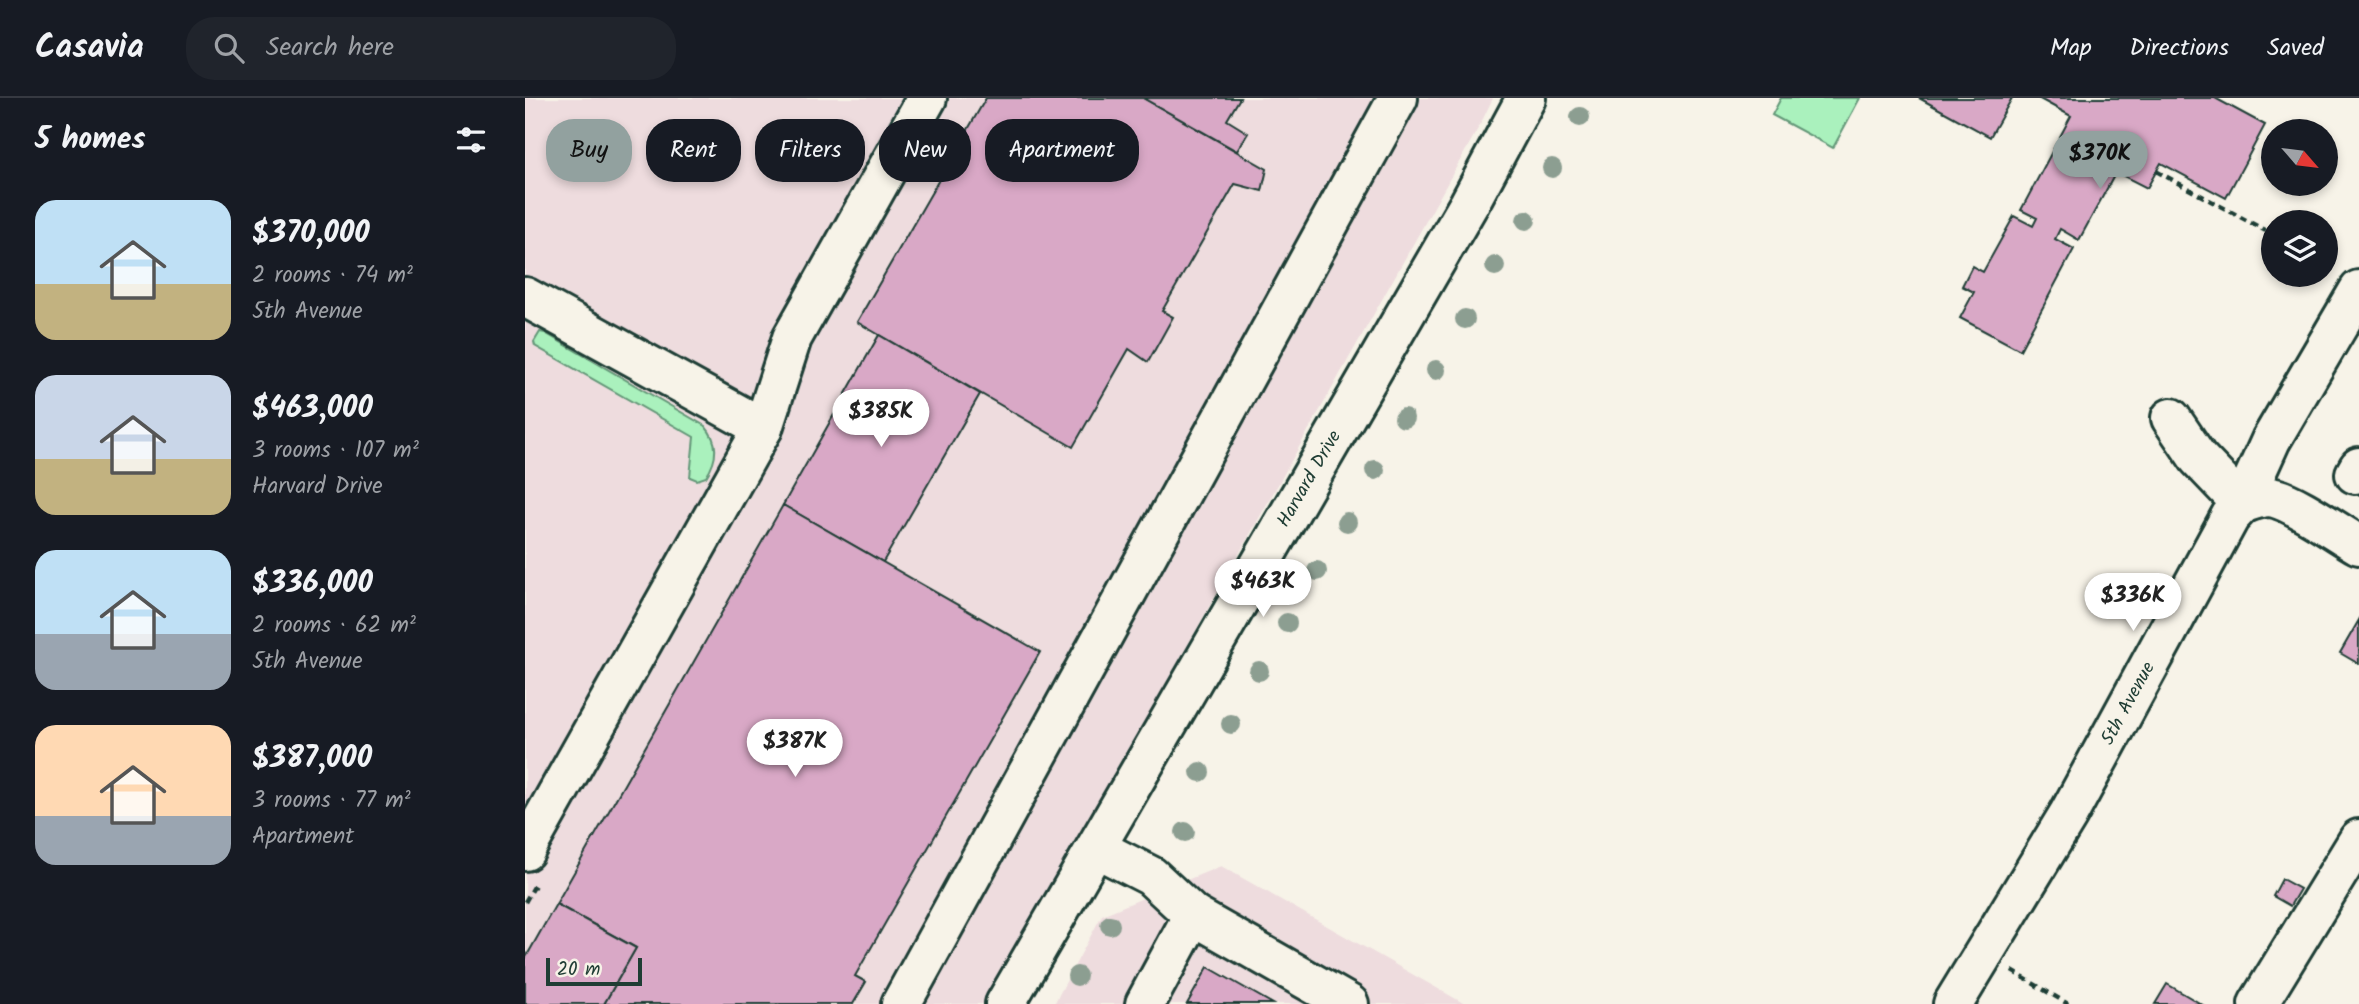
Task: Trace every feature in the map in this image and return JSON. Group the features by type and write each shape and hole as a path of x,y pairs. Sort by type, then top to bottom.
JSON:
{"street":[{"path":"525,851 763,428 792,338 926,98"},
{"path":"901,1004 1398,98"},
{"name":"Harvard Drive","path":"1005,1004 1469,204 1526,98"},
{"name":"5th Avenue","path":"1953,1004 2068,815 2230,517 2242,504 2271,440 2359,290"},
{"path":"525,297 763,428"},
{"path":"2171,418 2198,458 2242,504 2256,498 2274,498 2359,545"},
{"path":"2258,1004 2359,839"},
{"path":"1096,848 1151,876 1193,915 1349,1004"},
{"path":"1145,1004 1193,915"}],"path":[{"path":"2156,171 2261,228"},
{"path":"2010,970 2069,1004"}],"shaded area":[{"path":"525,98 1493,98 986,1004 525,1004"},
{"path":"1221,866 1465,1004 1054,1004 1102,915"}],"green space":[{"path":"1781,98 1860,98 1833,148 1772,115"},
{"path":"540,332 705,426 715,444 715,457 706,477 697,480 690,477 694,437 535,346 534,342"}],"building":[{"path":"986,98 1143,98 1267,169 1262,191 1235,184 1162,311 1173,317 1148,362 1129,349 1073,447 857,322 938,182 971,182 971,124"},
{"path":"1143,98 1240,98 1227,120 1248,133 1237,151"},
{"path":"1919,98 2012,98 1990,137"},
{"path":"2038,98 2215,98 2261,123 2261,132 2226,198 2161,163 2147,188 2116,172 2079,240 2060,229 2055,239 2074,249 2020,350 1960,318 1974,292 1962,286 1972,266 1983,272 2014,216 2033,226 2037,218 2021,210 2071,116"},
{"path":"879,335 980,394 883,562 783,505"},
{"path":"783,505 1040,652 855,976 866,982 853,1004 604,1004 636,948 556,904"},
{"path":"2359,620 2359,664 2340,653"},
{"path":"2282,879 2300,889 2290,906 2273,896"},
{"path":"556,904 636,948 604,1004 525,1004 525,959"},
{"path":"1208,967 1273,1004 1187,1004"},
{"path":"2167,984 2201,1004 2155,1004"}]}
